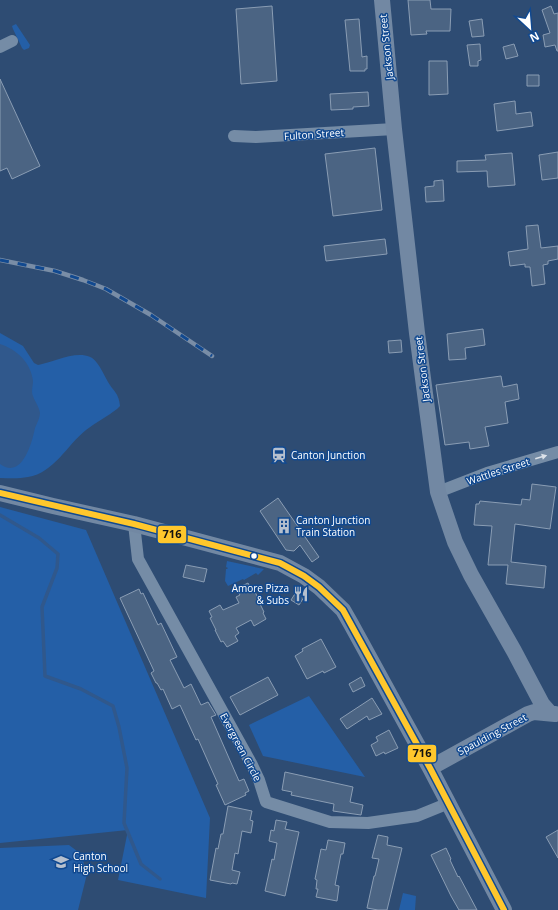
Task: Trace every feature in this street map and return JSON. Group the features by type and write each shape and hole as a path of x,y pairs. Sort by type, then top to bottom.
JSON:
{"street":[{"name":"Jackson Street","path":"382,0 394,129 418,340 438,492 455,542 471,575 542,704 553,713"},
{"path":"0,47 12,41"},
{"name":"Fulton Street","path":"234,136 256,137 394,129"},
{"name":"Wattles Street","path":"438,492 487,473 558,452"},
{"path":"0,493 134,524 280,563 299,573 319,587 343,610 430,768 504,910"},
{"name":"Evergreen Circle","path":"134,524 138,559 260,780 266,802 330,822 368,823 417,816 448,803"},
{"name":"Spaulding Street","path":"430,768 528,714 534,712 553,713"}],"shaded area":[{"path":"16,24 30,45 29,48 24,50 22,48 12,26"},
{"path":"0,333 23,346 34,363 38,365 69,356 85,355 92,358 100,367 117,395 120,406 79,436 53,464 45,470 28,477 0,478"},
{"path":"0,344 12,349 26,362 32,374 32,394 40,413 25,458 20,464 8,468 0,464"},
{"path":"0,507 86,530 210,818 206,898 118,880 128,830 0,843"},
{"path":"227,561 264,569 258,575 256,573 244,580 243,579 228,586 225,581 226,569 228,568 226,567"},
{"path":"309,696 365,777 263,756 249,725"},
{"path":"69,845 81,854 87,874 78,910 0,910 0,848"},
{"path":"403,893 416,896 415,910 399,910"}],"building":[{"path":"408,0 430,0 431,9 451,9 450,31 426,31 427,34 411,35"},
{"path":"272,6 277,81 241,84 236,9"},
{"path":"551,6 554,14 558,13 558,51 555,45 545,47 543,35 550,33 542,10"},
{"path":"359,19 362,57 367,56 367,69 365,69 365,71 350,71 345,20"},
{"path":"482,19 484,36 472,37 469,21"},
{"path":"480,44 481,60 478,61 478,66 470,66 467,45"},
{"path":"514,44 518,56 506,59 503,47"},
{"path":"429,61 447,61 448,94 429,95"},
{"path":"527,75 539,75 539,86 527,86"},
{"path":"0,79 40,166 12,179 7,168 0,171"},
{"path":"368,92 369,106 353,107 353,109 331,110 330,94"},
{"path":"515,101 516,114 531,112 533,126 497,131 494,104"},
{"path":"375,148 382,210 333,216 325,154"},
{"path":"558,152 558,178 542,180 539,155"},
{"path":"512,153 515,185 488,187 487,171 457,172 457,161 486,160 485,155"},
{"path":"443,180 444,201 426,202 425,187 434,186 434,181"},
{"path":"538,225 541,248 558,246 558,259 548,261 548,264 543,265 545,284 532,286 530,267 525,267 525,264 510,266 508,252 528,249 526,226"},
{"path":"385,239 387,254 326,261 324,246"},
{"path":"483,329 485,345 465,348 466,359 449,360 447,334"},
{"path":"401,340 402,352 389,353 388,341"},
{"path":"501,376 503,387 517,384 519,399 505,402 508,423 485,427 489,446 470,449 469,442 445,445 436,385"},
{"path":"532,484 556,487 550,529 515,524 511,562 546,566 544,588 506,584 508,565 488,565 492,526 474,525 476,504 479,504 480,501 521,505 522,499 530,500"},
{"name":"Canton Junction Train Station","path":"278,498 319,557 312,562 300,545 294,551 286,550 260,511"},
{"path":"186,565 207,569 204,582 183,577"},
{"path":"248,583 251,589 253,588 259,600 266,619 254,626 251,620 236,628 239,633 235,636 238,641 227,647 223,641 221,642 215,630 209,611 220,605 223,610 239,603 236,597 240,595 236,589"},
{"path":"139,589 141,594 143,593 158,625 161,623 177,657 170,660 184,688 191,684 201,705 208,702 216,715 211,717 239,781 244,779 249,791 245,793 246,795 225,805 216,785 218,784 198,739 196,740 180,705 172,709 163,689 161,690 156,683 151,673 154,671 120,598"},
{"path":"298,589 306,594 299,605 291,600"},
{"path":"321,639 336,667 324,673 323,671 307,679 295,656 303,651 302,649"},
{"path":"268,677 278,695 240,715 230,697"},
{"path":"361,677 365,686 353,692 349,684"},
{"path":"372,698 382,714 369,720 367,716 347,729 340,719"},
{"path":"389,730 398,748 376,756 371,745 378,741 376,737"},
{"path":"285,772 353,787 350,802 363,805 361,815 333,811 334,804 291,795 292,792 282,790"},
{"path":"228,806 252,811 250,820 253,821 251,833 242,831 238,854 235,853 232,870 240,872 237,884 210,880 216,848 218,849 221,834 223,834"},
{"path":"276,820 287,822 285,829 299,832 285,896 265,891 272,859 274,860 277,843 269,841 271,830 274,831"},
{"path":"558,830 558,858 546,837"},
{"path":"378,835 388,837 387,845 402,848 387,910 367,908 379,859 372,858"},
{"path":"328,840 345,843 343,854 341,854 335,885 339,886 337,901 316,897 318,889 316,889 317,880 315,879 321,849 326,850"},
{"path":"446,848 458,877 459,876 477,910 459,910 451,896 431,855"}],"waterway":[{"path":"0,515 39,538 58,554 57,568 42,607 45,676 81,689 113,706 119,727 127,768 124,823 141,864 160,879"}],"railway":[{"path":"0,260 55,271 106,289 151,315 212,356"}],"transit line":[{"name":"716","path":"0,493 134,524 280,563 304,576 319,587 343,610 430,768 504,910"}],"place":[{"name":"Canton Junction","path":"279,455"},
{"name":"Canton Junction Train Station","path":"284,526"},
{"name":"Amore Pizza & Subs","path":"301,594"},
{"name":"Canton High School","path":"61,862"}]}
